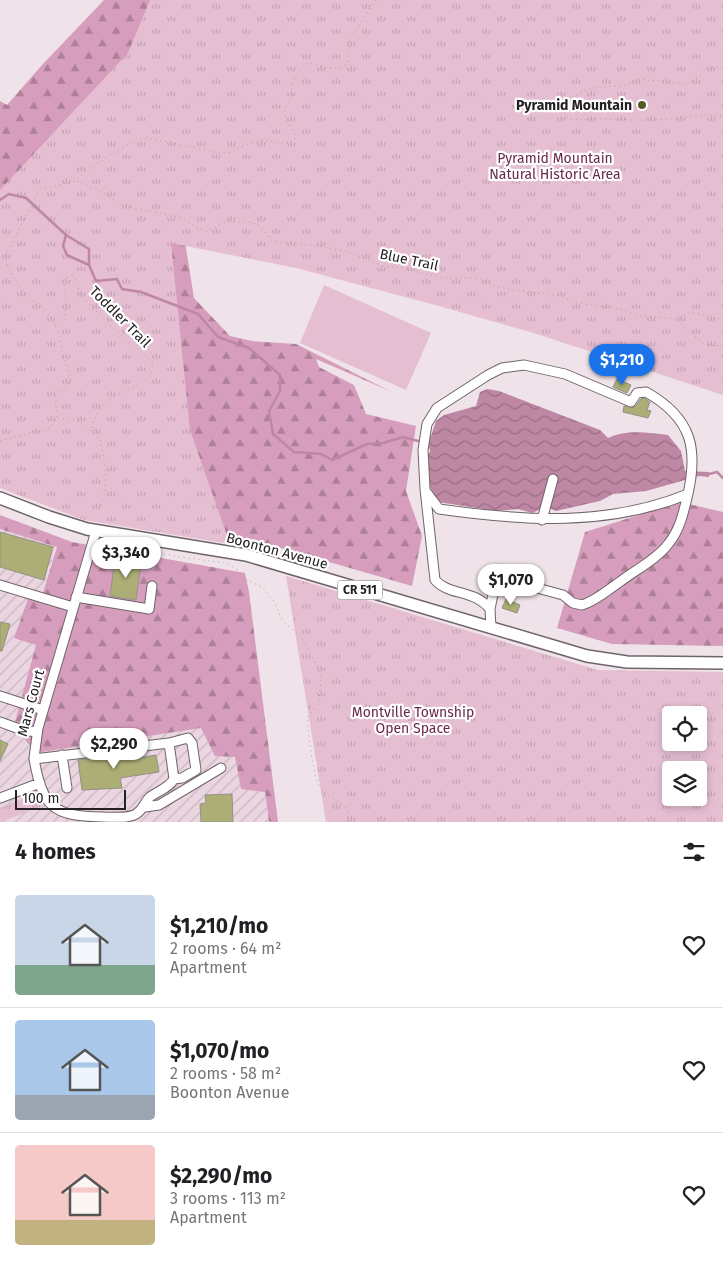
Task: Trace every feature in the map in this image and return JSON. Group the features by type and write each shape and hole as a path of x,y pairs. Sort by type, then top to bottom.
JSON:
{"main road":[{"name":"Boonton Avenue","path":"0,498 49,517 96,531 246,555 562,650 600,659 627,662 723,663"}],"lane":[{"path":"490,609 484,601 470,594 444,587 435,580 425,489 423,450 425,432 437,408 502,368 524,365 565,374 631,402 637,393 646,392 659,399 674,411 686,429 692,446 692,475 680,525 667,546 643,566 586,604 579,605 563,595 511,581 495,581 490,609 491,628"},
{"path":"542,515 551,481"},
{"path":"425,489 439,509 503,518 542,515 569,520 656,506 688,494"},
{"name":"Mars Court","path":"96,531 36,732 34,759 40,783 50,804 60,812 75,816 114,819 134,816 145,807 149,798 171,784 174,779 196,770 192,743 188,738 169,743"},
{"path":"0,585 73,607"},
{"path":"76,596 149,609 152,586"},
{"path":"0,696 42,710"},
{"path":"0,722 22,730 36,732"},
{"path":"34,759 169,743 174,779"},
{"path":"62,755 67,788"},
{"path":"145,807 159,805 221,768"},
{"path":"0,798 40,783"}],"path":[{"path":"0,441 50,428 57,418 55,393 71,382 71,373 64,360 62,342 54,325 45,310 25,294 7,268 5,256 40,189 76,181 87,169 138,139 154,138 218,153 230,152 250,143 264,140 280,143 291,142 296,137 287,123 285,113 286,106 293,96 291,91 297,72 307,63 330,69 345,66 348,59 349,37 354,33 376,0"},
{"path":"723,68 708,67 693,81 685,84 640,80 623,86 598,87 566,100 563,105 567,118 595,121 606,119 633,121 707,114 723,117"},
{"name":"Blue Trail","path":"76,181 96,189 125,206 183,218 198,230 207,231 225,222 248,222 259,225 272,241 320,246 386,267 399,266 444,278 479,278 498,287 519,292 559,295 578,303 619,309 635,315 675,319 692,312 723,320"},
{"name":"Toddler Trail","path":"54,325 64,320 66,303 64,279 72,275 78,281 80,293 126,342 152,361 153,371 148,380 118,394 106,402 94,416 91,430"},
{"path":"675,319 703,343 711,346 723,345"},
{"path":"57,418 77,420 100,439 107,481 104,498 99,509"},
{"path":"96,531 99,542 225,563 236,568 241,577 262,587 273,600 282,620 302,638 321,672 318,702 308,718 314,766 323,791 346,808 349,815 348,822"}],"shaded area":[{"path":"0,529 57,546 40,599 14,637 36,645 14,725 34,753 201,727 215,756 235,756 265,792 269,822 0,822"}],"green space":[{"path":"104,0 279,0 161,92 194,298 230,336 252,341 296,344 392,392 316,359 319,367 354,385 366,414 416,426 406,491 422,536 412,586 253,540 106,515 0,436 0,101 7,105"},
{"name":"Pyramid Mountain Natural Historic Area","path":"150,0 723,0 723,395 537,334 435,305 296,268 171,243 190,430 230,544 84,520 0,488 0,190 128,53"},
{"path":"324,285 431,333 406,390 300,343"},
{"path":"680,502 723,512 723,646 612,644 557,628 585,532"},
{"path":"0,515 72,542 245,573 278,822 269,822 265,792 241,789 235,757 215,756 201,728 35,753 14,725 36,645 14,638 29,596 41,599 57,547 0,529"},
{"name":"Montville Township Open Space","path":"286,576 598,670 723,672 723,822 326,822"},
{"path":"36,793 43,806 0,822 0,808"}],"water":[{"path":"487,389 499,391 600,430 608,438 623,433 668,435 681,451 685,471 709,472 709,477 699,476 646,491 613,494 600,501 556,511 546,507 532,513 518,509 496,511 438,502 430,487 428,454 430,449 426,448 427,436 431,436 436,421 444,415 476,406 480,392"}],"building":[{"path":"616,359 633,365 630,372 612,366"},
{"path":"617,379 631,385 627,393 613,387"},
{"path":"644,398 650,402 647,410 651,411 648,418 623,412 624,406 635,407"},
{"path":"0,532 53,547 44,580 0,567"},
{"path":"115,559 141,562 136,600 110,596"},
{"path":"501,564 511,567 508,574 498,573"},
{"path":"506,599 520,605 517,613 502,608"},
{"path":"0,622 10,624 2,651 0,651"},
{"path":"0,740 8,744 0,761"},
{"path":"135,753 138,758 156,755 159,772 120,778 122,788 82,790 78,760 117,755 124,757"},
{"path":"232,794 233,822 201,822 200,804 206,803 205,795"}],"waterway":[{"path":"0,200 9,194 26,198 66,235 63,246 67,255 89,265 96,281 117,279 122,289 141,292 198,314 218,337 249,348 280,375 280,391 269,411 273,434 294,452 321,454 332,460 367,444 383,443 403,437 422,442"},
{"path":"66,235 89,249 89,265"},
{"path":"709,474 717,472 723,478"}],"place":[{"name":"Pyramid Mountain","path":"642,105"}]}
